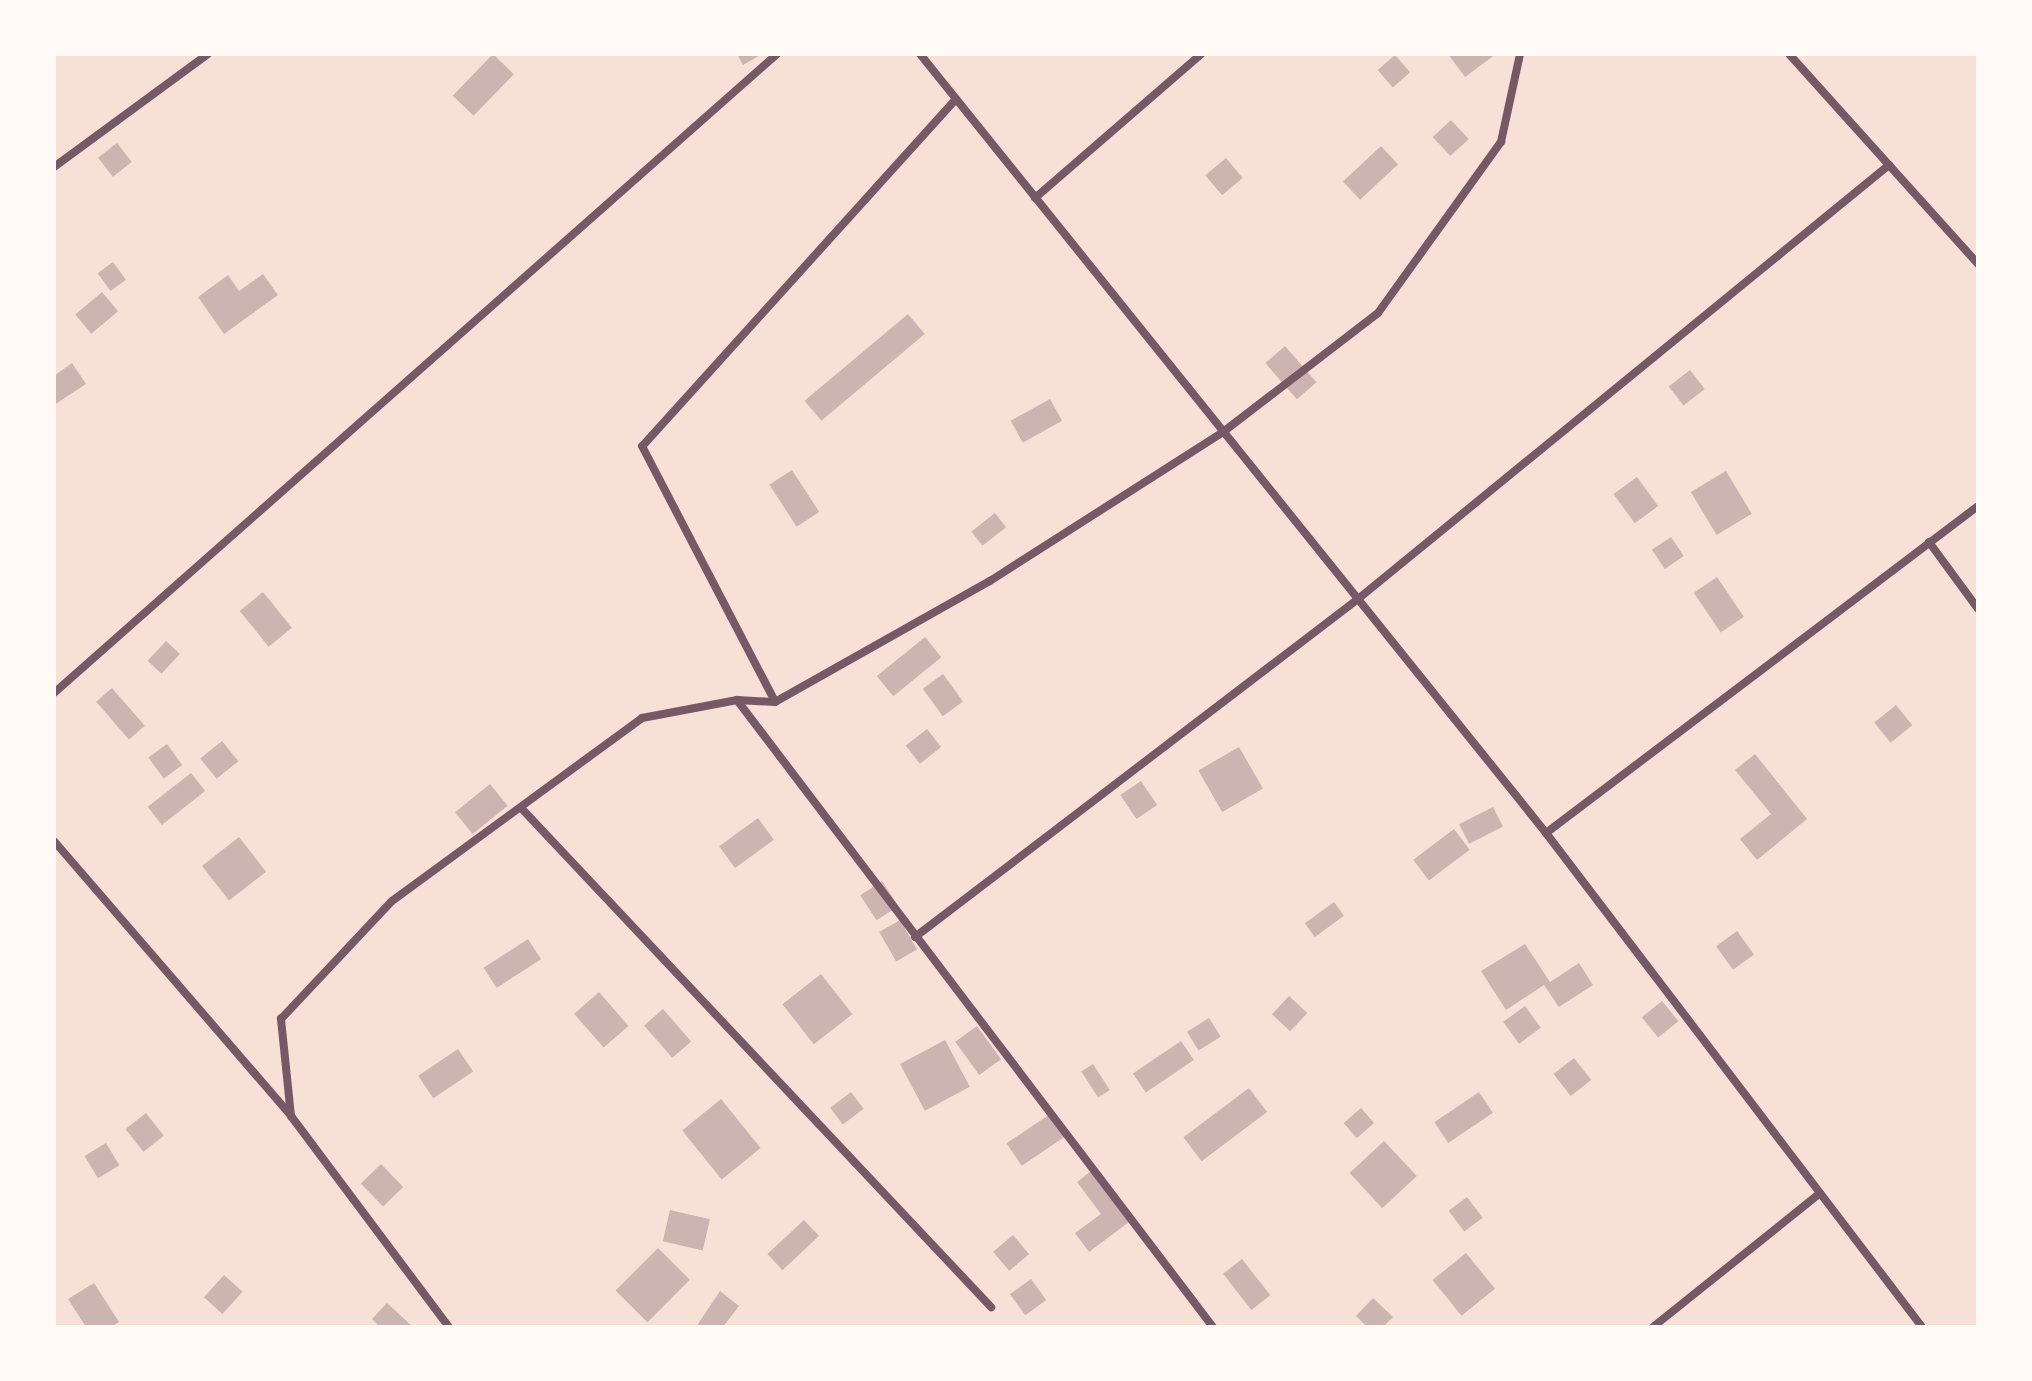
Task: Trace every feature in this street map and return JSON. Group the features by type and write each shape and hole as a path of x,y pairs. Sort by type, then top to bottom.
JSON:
{"street":[{"path":"54,167 208,54"},
{"path":"54,693 777,54"},
{"path":"920,54 1546,833 1922,1327"},
{"path":"1035,198 1201,54"},
{"path":"291,1116 281,1019 392,901 523,810 642,718 737,700 775,702 990,581 1223,432 1378,313 1501,142 1520,54"},
{"path":"1789,54 1978,264"},
{"path":"775,702 642,446 956,99"},
{"path":"915,937 1358,599 1889,165"},
{"path":"1546,833 1978,506"},
{"path":"1929,542 1978,609"},
{"path":"737,700 1213,1327"},
{"path":"523,810 991,1307"},
{"path":"54,841 291,1116 449,1327"},
{"path":"1653,1327 1820,1193"}],"building":[{"path":"493,54 514,74 474,116 453,96"},
{"path":"737,54 762,54 743,65"},
{"path":"1448,54 1496,54 1465,77"},
{"path":"1395,55 1410,72 1393,87 1378,70"},
{"path":"1451,120 1469,139 1450,156 1433,137"},
{"path":"117,143 132,162 113,177 98,158"},
{"path":"1381,146 1398,164 1360,200 1343,181"},
{"path":"1226,158 1243,178 1222,195 1205,175"},
{"path":"113,262 126,280 111,291 98,273"},
{"path":"263,274 278,295 224,334 198,297 228,275 239,291"},
{"path":"102,292 118,311 91,334 75,314"},
{"path":"908,314 925,334 821,421 805,401"},
{"path":"1285,346 1316,382 1297,399 1265,363"},
{"path":"72,363 86,384 54,405 54,376"},
{"path":"1690,370 1705,389 1683,406 1669,387"},
{"path":"1050,399 1062,421 1023,443 1011,421"},
{"path":"792,470 819,512 797,527 769,485"},
{"path":"1726,471 1752,514 1717,535 1691,492"},
{"path":"1637,477 1658,506 1635,523 1614,494"},
{"path":"995,513 1006,527 982,546 971,531"},
{"path":"1671,537 1684,556 1665,569 1652,550"},
{"path":"1717,577 1744,617 1721,632 1694,593"},
{"path":"263,592 292,628 269,647 240,611"},
{"path":"925,637 941,657 893,696 877,676"},
{"path":"166,641 180,654 161,674 148,661"},
{"path":"943,674 963,702 943,716 923,689"},
{"path":"112,688 145,726 129,740 96,702"},
{"path":"1896,705 1912,725 1891,743 1874,723"},
{"path":"927,729 941,747 920,764 906,746"},
{"path":"222,741 238,761 217,779 200,759"},
{"path":"167,744 182,765 164,779 148,758"},
{"path":"1239,747 1263,789 1222,812 1198,771"},
{"path":"1755,754 1807,819 1757,860 1740,839 1771,814 1735,770"},
{"path":"191,773 205,791 162,825 148,807"},
{"path":"1141,781 1157,805 1136,819 1120,795"},
{"path":"490,784 508,806 473,834 455,812"},
{"path":"1493,807 1503,827 1469,844 1459,824"},
{"path":"758,818 774,840 735,868 719,846"},
{"path":"1454,829 1470,850 1429,880 1413,860"},
{"path":"239,837 266,872 229,901 202,866"},
{"path":"882,881 898,906 877,920 860,895"},
{"path":"1334,902 1344,916 1315,937 1305,923"},
{"path":"900,920 917,949 896,961 879,932"},
{"path":"1737,931 1754,954 1733,970 1716,946"},
{"path":"528,939 541,959 497,988 484,968"},
{"path":"1525,944 1550,982 1579,963 1593,985 1559,1007 1544,985 1506,1010 1481,971"},
{"path":"821,974 852,1014 814,1044 782,1004"},
{"path":"599,992 629,1026 604,1048 574,1014"},
{"path":"1289,996 1307,1013 1290,1031 1272,1014"},
{"path":"1662,1001 1678,1021 1658,1038 1642,1017"},
{"path":"1525,1006 1541,1028 1519,1044 1503,1022"},
{"path":"663,1009 691,1041 672,1058 644,1025"},
{"path":"1209,1018 1221,1037 1199,1050 1187,1032"},
{"path":"977,1026 1001,1059 979,1075 955,1042"},
{"path":"945,1040 970,1087 925,1111 900,1064"},
{"path":"1181,1041 1194,1060 1146,1093 1133,1073"},
{"path":"458,1049 473,1071 433,1098 418,1076"},
{"path":"1574,1058 1591,1080 1571,1096 1554,1074"},
{"path":"1093,1064 1110,1090 1098,1098 1081,1072"},
{"path":"1249,1088 1267,1112 1202,1161 1184,1137"},
{"path":"851,1092 864,1109 843,1124 830,1108"},
{"path":"1479,1092 1493,1113 1448,1143 1434,1122"},
{"path":"721,1099 761,1148 722,1179 682,1130"},
{"path":"1361,1108 1374,1123 1357,1138 1344,1123"},
{"path":"1053,1112 1068,1134 1022,1166 1007,1143"},
{"path":"146,1113 164,1136 143,1152 126,1129"},
{"path":"1384,1141 1417,1176 1382,1208 1350,1173"},
{"path":"106,1143 119,1165 98,1178 85,1156"},
{"path":"381,1164 403,1187 383,1206 361,1183"},
{"path":"1095,1168 1133,1219 1089,1252 1075,1233 1101,1214 1077,1182"},
{"path":"1467,1197 1483,1218 1464,1232 1449,1211"},
{"path":"670,1210 710,1219 703,1250 663,1241"},
{"path":"804,1220 819,1236 782,1270 767,1254"},
{"path":"1013,1235 1029,1254 1009,1271 993,1252"},
{"path":"658,1248 690,1280 647,1322 616,1290"},
{"path":"1466,1253 1495,1289 1462,1316 1433,1280"},
{"path":"1242,1259 1270,1295 1251,1310 1223,1274"},
{"path":"224,1275 243,1292 223,1314 204,1297"},
{"path":"1031,1279 1046,1300 1025,1315 1010,1294"},
{"path":"94,1283 119,1322 111,1327 86,1327 68,1299"},
{"path":"720,1291 739,1306 723,1327 696,1327"},
{"path":"1373,1298 1393,1317 1383,1327 1367,1327 1356,1316"},
{"path":"387,1303 413,1327 380,1327 372,1319"}]}
